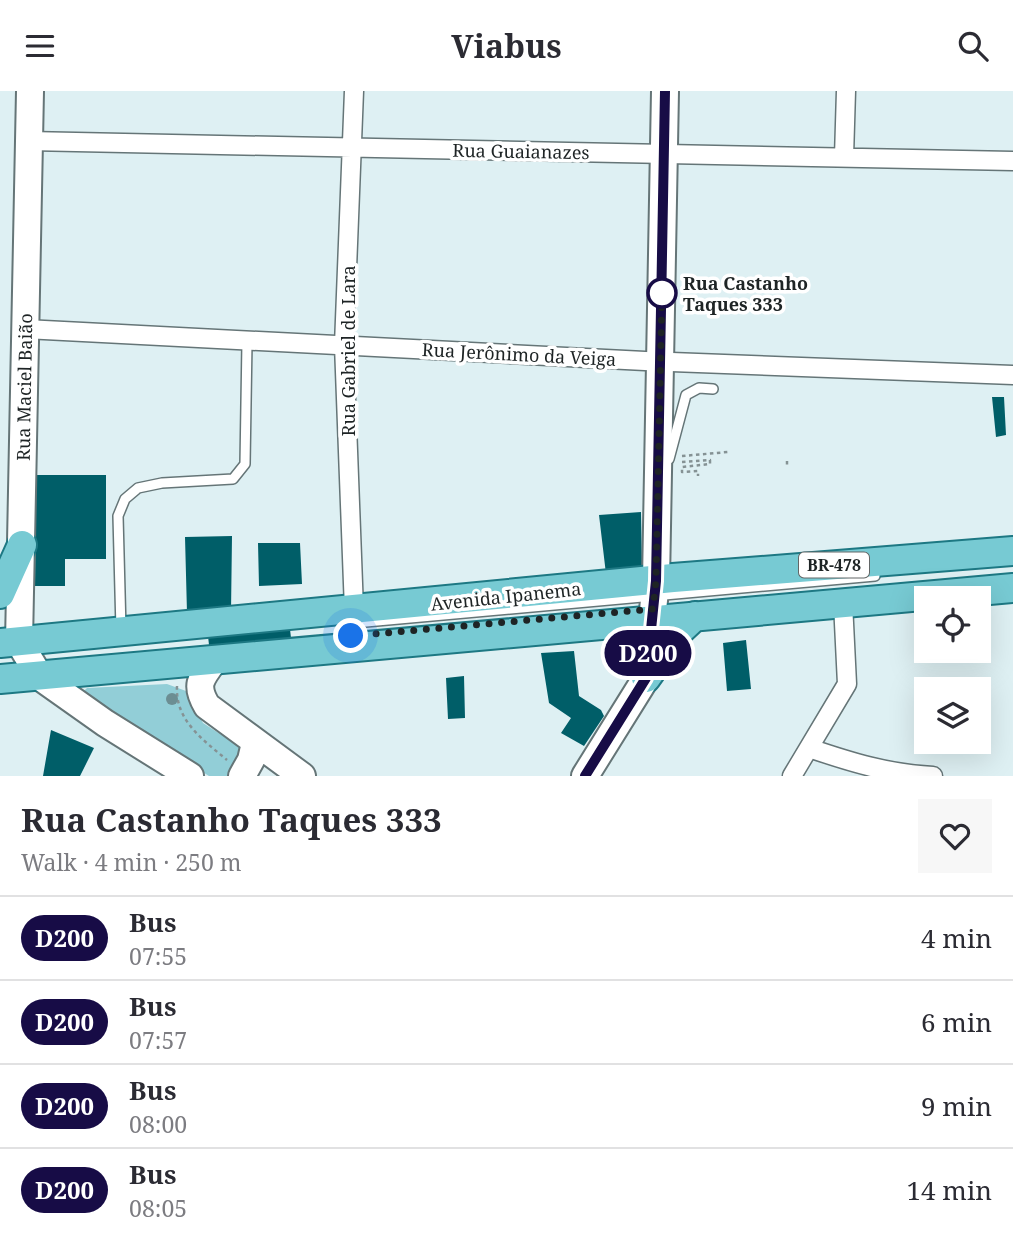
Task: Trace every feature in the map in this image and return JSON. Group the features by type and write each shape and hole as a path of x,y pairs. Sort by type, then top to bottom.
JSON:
{"main road":[{"name":"Rua Maciel Baião","path":"27,643 22,545 30,91"},
{"path":"646,678 653,604 657,508 664,91"},
{"path":"0,594 22,545"},
{"name":"Avenida Ipanema","path":"0,680 214,662 653,604 1013,551"},
{"name":"Avenida Ipanema","path":"27,643 121,631 353,617 653,604 693,609 843,596 1013,588"},
{"path":"585,776 693,609"},
{"path":"27,643 42,676 105,723 190,776"},
{"path":"214,662 200,679 198,691 208,706 296,772"},
{"path":"242,776 251,759 255,743"},
{"path":"264,776 296,772"}],"street":[{"name":"Rua Gabriel de Lara","path":"353,617 344,345 354,91"},
{"path":"844,157 846,91"},
{"name":"Rua Guaianazes","path":"29,141 1013,161"},
{"name":"Rua Jerônimo da Veiga","path":"25,329 247,342 1013,375"},
{"path":"792,776 847,684 843,596"},
{"path":"809,748 858,765 905,775 933,776"}],"lane":[{"path":"121,631 118,516 125,499 138,488 233,479 245,464 247,342"},
{"path":"657,508 686,395 699,388 713,389"},
{"path":"653,604 891,575"},
{"path":"516,621 570,617"},
{"path":"42,676 60,663 502,623"}],"path":[{"path":"676,457 728,452"},
{"path":"676,462 710,460 710,464 682,467 682,471 698,471 698,476"},
{"path":"787,461 787,468"}],"shaded area":[{"path":"167,684 186,691 203,723 245,750 234,776 209,776 84,696 83,692 87,688"}],"building":[{"path":"992,397 1004,397 1006,435 996,437"},
{"path":"36,475 106,475 106,559 65,559 65,586 35,586"},
{"path":"641,512 642,567 639,570 606,574 599,515"},
{"path":"232,536 231,612 187,613 185,537"},
{"path":"258,543 300,543 302,584 259,586"},
{"path":"290,629 291,638 209,645 208,636"},
{"path":"746,640 751,689 727,691 723,643"},
{"path":"574,651 579,696 601,710 604,716 584,746 561,733 571,718 549,703 541,653"},
{"path":"464,676 465,718 448,719 446,678"},
{"path":"51,730 94,748 80,776 43,776"}],"bus line":[{"name":"D200","path":"585,776 646,678 656,581 665,91"}],"place":[{"name":"Rua Castanho Taques 333","path":"662,293"}],"route":[{"path":"351,636 653,609 656,581 662,293"}]}
